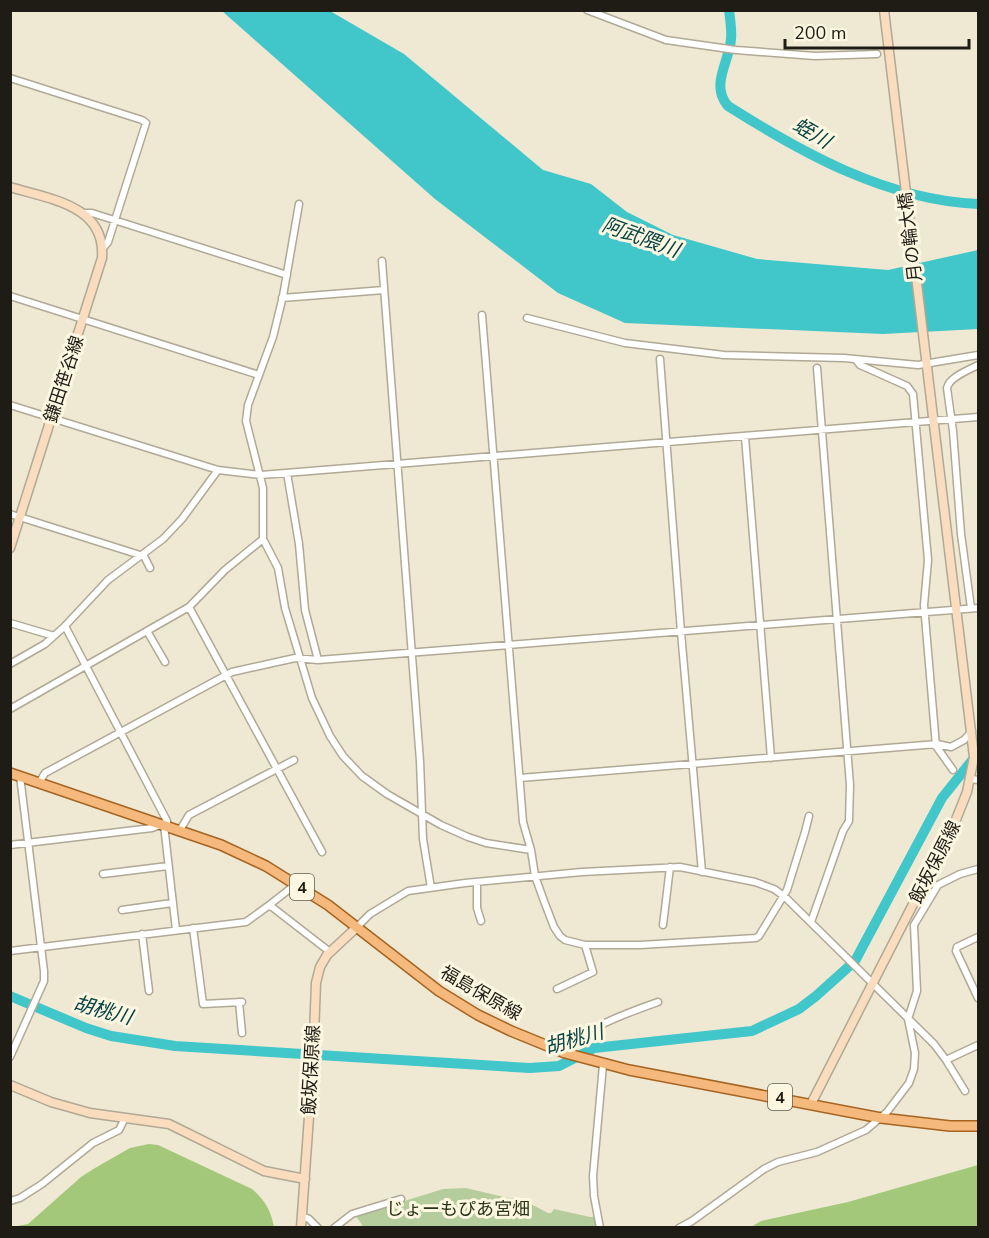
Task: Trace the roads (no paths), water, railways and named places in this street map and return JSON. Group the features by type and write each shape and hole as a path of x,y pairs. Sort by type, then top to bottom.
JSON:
{"main road":[{"name":"月の輪大橋","path":"884,10 932,421"},
{"path":"10,187 84,213 98,230 103,248"},
{"name":"鎌田笹谷線","path":"10,548 84,319 103,248"},
{"name":"飯坂保原線","path":"811,1104 955,822 974,779 972,731 932,421"},
{"name":"福島保原線","path":"10,773 180,830 221,845 266,866 328,905 439,991 478,1015 511,1031 582,1059 603,1065 881,1118 950,1126 978,1126"},
{"name":"飯坂保原線","path":"301,1227 316,983 320,968 330,952 356,927"},
{"path":"10,1085 61,1105 90,1113 169,1124 255,1167 273,1174 305,1179"}],"street":[{"path":"587,10 666,40 736,50 815,56 877,54"},
{"path":"10,78 145,122 146,126 108,242 103,248"},
{"path":"299,204 287,275 273,336 246,415 261,475 263,539 278,568 285,608 312,698 343,756 362,776 387,794 450,830 486,843 531,850"},
{"path":"84,213 115,220 287,275"},
{"path":"382,261 413,653 424,854 431,888"},
{"path":"282,298 384,290"},
{"path":"10,296 259,375"},
{"path":"482,315 523,822 535,876 557,932 565,940 585,945 640,945 756,938 784,896 808,816"},
{"path":"527,318 625,343 724,355 926,364 978,355"},
{"path":"660,359 702,872"},
{"path":"856,360 860,365 909,387 913,394 928,560 924,594 936,746 953,770"},
{"path":"39,783 45,773 226,675 242,669 300,658 318,660 413,653 975,608 961,534 948,384 978,365"},
{"path":"812,922 836,849 849,821 850,785 817,368"},
{"path":"10,405 218,470 261,475 978,417"},
{"path":"745,437 771,758"},
{"path":"10,664 41,647 65,626 108,580 159,543 182,519 218,470"},
{"path":"287,472 299,544 305,610 318,660"},
{"path":"10,514 141,554 150,568"},
{"path":"10,709 189,607 225,570 263,539"},
{"path":"189,607 322,852"},
{"path":"10,623 54,636"},
{"path":"65,626 167,821 164,825 176,930"},
{"path":"147,631 165,662"},
{"path":"520,778 937,744 951,747 958,745 972,731"},
{"path":"180,830 189,815 294,760"},
{"path":"10,1057 44,981 20,776"},
{"path":"10,845 164,825"},
{"path":"103,874 168,866"},
{"path":"663,925 670,867"},
{"path":"356,927 370,914 408,891 477,882 670,867 755,882 774,889 784,896 812,922 934,1044 965,1091"},
{"path":"680,1227 770,1166 817,1152 872,1127 887,1112 905,1089 914,1069 915,1053 908,1019 917,991 914,925 933,890 940,883 978,869"},
{"path":"927,877 940,883"},
{"path":"477,882 477,908 481,921"},
{"path":"10,951 246,921 296,883"},
{"path":"122,910 172,903"},
{"path":"268,906 330,952"},
{"path":"193,928 203,1004 240,1002 242,1033"},
{"path":"142,934 149,991"},
{"path":"978,937 957,947 956,951 978,998"},
{"path":"557,989 593,972 585,945"},
{"path":"563,1052 598,1027 658,1002"},
{"path":"946,1060 978,1045"},
{"path":"600,1227 593,1176 603,1065"},
{"path":"10,1201 20,1198 42,1184 93,1143 119,1130 125,1118"},
{"path":"334,1227 352,1214 401,1199"},
{"path":"302,1216 318,1227"}],"water":[{"name":"阿武隈川","path":"222,11 330,11 404,54 543,170 591,184 627,212 673,235 757,259 888,270 978,250 978,329 883,334 625,323 558,293 435,199"}],"waterway":[{"name":"蛭川","path":"729,10 731,39 721,82 723,98 728,106 786,141 847,172 911,194 944,201 978,204"},
{"name":"胡桃川","path":"10,996 111,1036 175,1046 530,1068 559,1066 594,1048 752,1031 799,1009 855,961 942,798 978,753"}],"park label":[{"name":"じょーもぴあ宮畑","path":"458,1209"}]}
